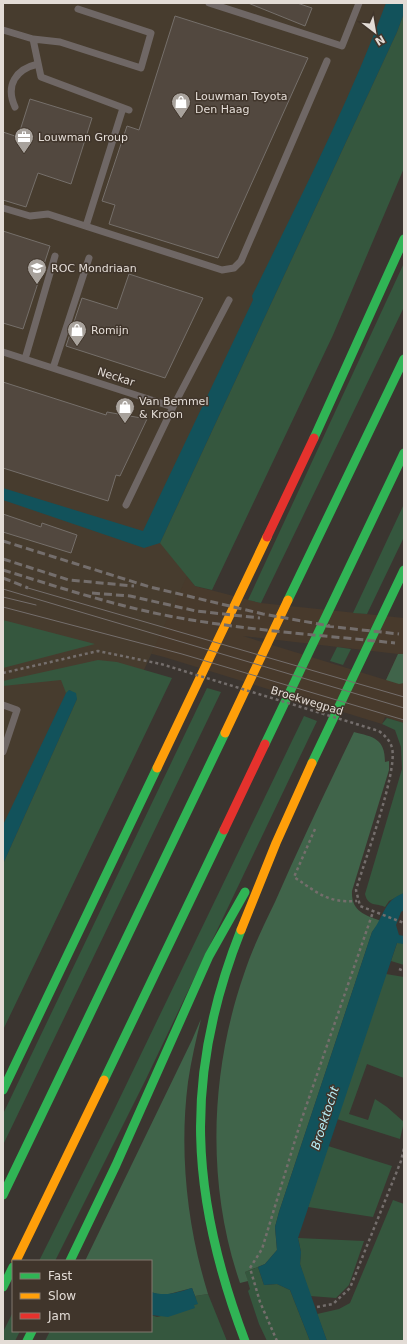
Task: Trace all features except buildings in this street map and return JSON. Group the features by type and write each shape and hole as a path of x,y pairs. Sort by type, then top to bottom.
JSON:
{"highway":[{"path":"3,1090 340,384 404,239"},
{"path":"3,1195 404,359"},
{"path":"16,1260 74,1143 404,452"},
{"path":"245,1341 223,1279 210,1232 204,1200 200,1134 204,1075 214,1014 230,961 284,824 404,570"},
{"path":"70,1260 116,1165 209,956 284,824"},
{"path":"3,1287 12,1269"},
{"path":"27,1341 32,1332"}],"lane":[{"path":"209,3 342,46 359,3"},
{"path":"3,30 33,39 60,42 141,68 151,33 78,9"},
{"path":"33,39 41,77 126,108 86,226"},
{"path":"3,208 30,216 48,214 222,270 234,268 241,261 327,61"},
{"path":"15,107 11,98 10,90 14,80 19,72 38,64"},
{"path":"25,359 56,256"},
{"path":"53,368 89,258"},
{"path":"126,505 173,406 229,300"},
{"name":"Neckar","path":"3,352 173,406"},
{"path":"3,705 18,710 3,752"}],"path":[{"name":"Broekwegpad","path":"3,673 98,651 161,664 379,732 386,736 392,748 392,773 356,890 357,901"},
{"path":"315,829 294,877 325,898 342,902 357,901 360,906 373,912 403,922"},
{"path":"277,1341 260,1302 250,1268 262,1249 300,1124 373,912"},
{"path":"399,969 404,971"},
{"path":"317,1307 333,1304 350,1288 401,1161 404,1148"}],"shaded area":[{"path":"3,3 404,3 404,62 317,293 3,977"},
{"path":"3,500 160,543 195,586 261,603 404,618 404,723 385,717 382,724 164,657 3,616","holes":["243,636 398,654 386,680"]}],"green space":[{"path":"404,13 404,168 333,335 212,590 195,586 160,543 397,32"},
{"path":"404,263 404,307 261,603 248,600"},
{"path":"404,504 404,537 367,614 353,613"},
{"path":"3,620 95,644 3,668"},
{"path":"337,647 351,649 343,665 330,661"},
{"path":"398,654 404,654 404,683 399,684 386,680"},
{"path":"98,660 117,662 172,678 3,1030 3,864 77,699 70,690 66,693 61,680 3,686 3,681"},
{"path":"207,688 221,692 3,1145 3,1114"},
{"path":"304,716 317,721 146,1079 56,1260 39,1260 115,1108"},
{"path":"387,718 404,723 404,893 389,901 385,907 371,903 366,898 365,894 402,769 401,747 395,730 382,724"},
{"path":"354,732 367,735 377,740 383,748 385,762 389,761 389,770 352,891 352,898 356,908 369,917 381,921 372,932 279,1212 275,1227 277,1250 265,1264 245,1272 248,1281 240,1283 229,1245 217,1168 216,1128 224,1050 233,1011 244,974 258,937"},
{"path":"399,942 404,944 404,965 391,961 397,943"},
{"path":"386,974 404,977 404,1078 367,1064 349,1114 368,1120 375,1099 404,1122 400,1139 337,1119"},
{"path":"201,1019 188,1082 184,1135 190,1215 208,1294 195,1296 192,1288 160,1295 152,1292 152,1260 85,1260"},
{"path":"328,1146 392,1166 373,1217 308,1207"},
{"path":"393,1200 404,1204 404,1341 327,1341 317,1314 339,1309 350,1303"},
{"path":"298,1238 364,1241 349,1285 336,1298 310,1296 300,1264 301,1252"},
{"path":"258,1267 264,1285 277,1284 290,1290 310,1341 267,1341 259,1324 248,1291 250,1289 245,1272"},
{"path":"208,1294 227,1341 45,1341 50,1332 152,1332 152,1315 157,1317 194,1308 193,1305 197,1304 195,1296"},
{"path":"12,1314 12,1332 20,1332 15,1341 3,1341 3,1332"}],"water":[{"path":"386,3 404,3 404,13 397,32 160,543 144,548 3,500 3,488 143,531 253,300 252,296 340,114 372,40"},
{"path":"69,690 76,693 77,699 3,864 3,825 66,693"},
{"name":"Broektocht","path":"404,893 404,910 401,912 396,925 399,935 404,936 404,944 397,943 298,1238 301,1252 300,1264 327,1341 310,1341 290,1290 277,1284 264,1285 258,1267 265,1264 277,1250 275,1227 279,1212 372,932 388,904 397,896"},
{"path":"192,1288 198,1304 194,1305 195,1308 168,1317 152,1315 152,1292 167,1294"}],"tram line":[{"path":"28,588 404,697"},
{"path":"3,589 404,708"},
{"path":"3,597 36,605"},
{"path":"3,607 182,654 404,720"}],"railway":[{"path":"3,541 150,587 263,614 330,626"},
{"path":"3,559 69,580 134,586"},
{"path":"3,570 106,601 169,616 253,629 395,643"},
{"path":"3,578 28,588"},
{"path":"92,593 130,596 196,611 260,618"},
{"path":"326,626 399,634"}],"traffic: fast":[{"path":"314,438 404,239"},
{"path":"288,600 404,359"},
{"path":"265,744 404,453"},
{"path":"312,763 404,570"},
{"path":"3,1195 225,733"},
{"path":"3,1090 157,768"},
{"path":"104,1080 224,830"},
{"path":"70,1260 116,1165 209,956 245,892"},
{"path":"241,930 222,984 209,1035 202,1086 201,1136 204,1186 213,1236 227,1288 245,1341"},
{"path":"3,1287 12,1269"},
{"path":"27,1341 32,1332"}],"traffic: slow":[{"path":"157,768 267,537"},
{"path":"225,733 288,600"},
{"path":"241,930 276,843 312,763"},
{"path":"16,1260 104,1080"}],"traffic: jam":[{"path":"267,537 314,438"},
{"path":"224,830 265,744"}],"place":[{"name":"Louwman Toyota Den Haag","path":"181,119"},
{"name":"Louwman Group","path":"24,154"},
{"name":"ROC Mondriaan","path":"37,285"},
{"name":"Romijn","path":"77,347"},
{"name":"Van Bemmel & Kroon","path":"125,424"}]}
